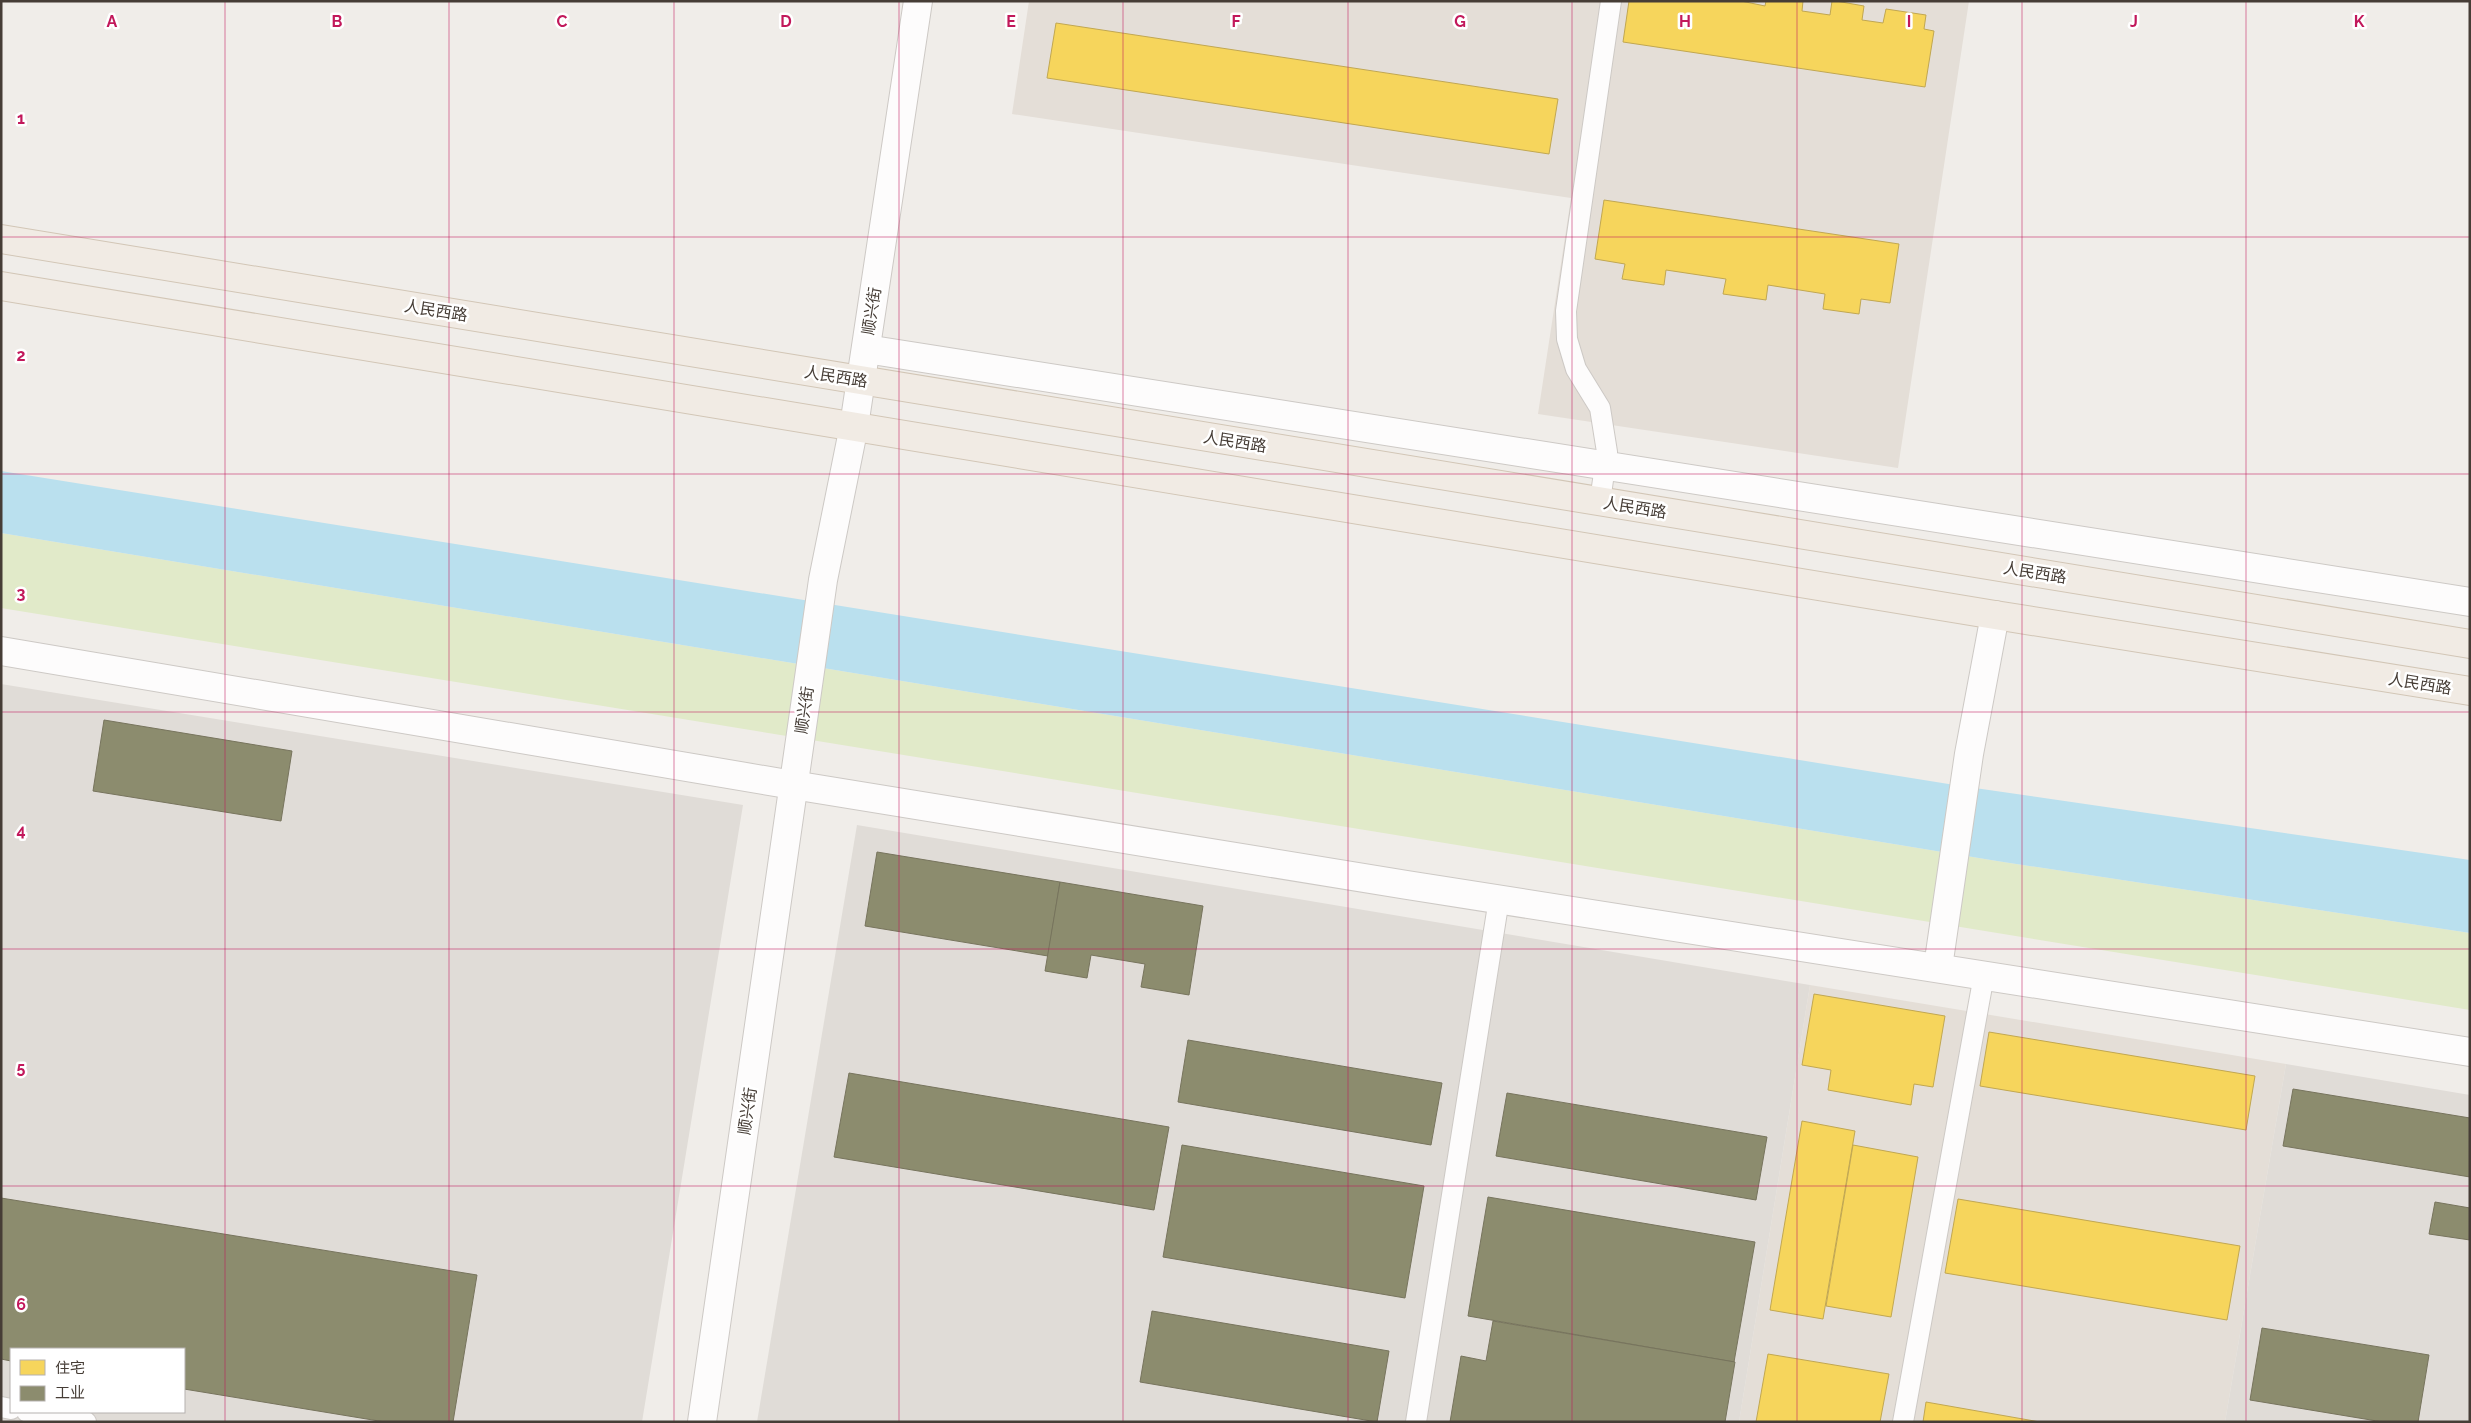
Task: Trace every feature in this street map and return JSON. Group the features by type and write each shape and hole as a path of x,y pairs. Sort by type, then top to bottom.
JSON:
{"main road":[{"name":"人民西路","path":"1,239 2470,644"},
{"name":"人民西路","path":"1,286 1995,615 2470,691"}],"street":[{"name":"顺兴街","path":"702,1422 808,678 824,580 854,426 918,1"},
{"path":"866,349 2470,602"},
{"path":"1938,967 1969,754 1995,615"},
{"path":"1,651 793,785 1499,899 2470,1052"}],"lane":[{"path":"1600,501 1607,452 1600,408 1576,369 1567,339 1566,311 1611,1"},
{"path":"1416,1422 1499,899"},
{"path":"1903,1422 1984,975"},
{"path":"33,1413 86,1422"}],"shaded area":[{"path":"1029,1 1969,1 1898,468 1538,414 1571,198 1012,114"},
{"path":"1,684 743,805 642,1422 1,1422"},
{"path":"857,825 1810,985 1739,1422 757,1422"},
{"path":"1810,985 2286,1064 2225,1422 1739,1422"},
{"path":"2286,1064 2470,1095 2470,1422 2225,1422"}],"green space":[{"path":"1,533 1997,861 2470,933 2470,1010 1,608"}],"water":[{"path":"1,471 1961,786 2470,860 2470,933 1997,861 1,533"}],"building: 住宅":[{"path":"1629,1 1741,1 1765,6 1766,1 1803,1 1802,11 1830,15 1832,1 1836,1 1864,6 1862,20 1883,23 1886,9 1926,15 1924,29 1934,31 1925,87 1623,42"},
{"path":"1056,23 1558,99 1549,154 1047,78"},
{"path":"1604,200 1899,244 1890,303 1861,299 1859,314 1823,309 1825,294 1768,285 1766,300 1723,294 1726,279 1666,270 1664,285 1622,279 1625,264 1595,259"},
{"path":"1814,994 1945,1016 1933,1087 1914,1084 1911,1105 1828,1090 1831,1070 1802,1065"},
{"path":"1989,1032 2255,1076 2246,1130 1980,1086"},
{"path":"1802,1121 1855,1131 1823,1319 1770,1310"},
{"path":"1853,1145 1918,1157 1891,1317 1826,1306"},
{"path":"1958,1199 2240,1246 2227,1320 1945,1273"},
{"path":"1768,1354 1889,1374 1880,1422 1756,1422"},
{"path":"1926,1402 2040,1422 1923,1422"}],"building: 工业":[{"path":"104,720 292,751 281,821 93,791"},
{"path":"877,852 1060,882 1048,956 865,926"},
{"path":"1060,882 1203,906 1189,995 1141,987 1145,964 1091,955 1087,978 1045,971"},
{"path":"1188,1040 1442,1083 1431,1145 1178,1102"},
{"path":"849,1073 1169,1127 1154,1210 834,1157"},
{"path":"2293,1089 2470,1118 2470,1177 2283,1146"},
{"path":"1507,1093 1767,1137 1756,1200 1496,1156"},
{"path":"1182,1145 1424,1186 1405,1298 1163,1257"},
{"path":"1488,1197 1755,1242 1734,1362 1468,1316"},
{"path":"1,1198 477,1275 453,1422 385,1422 185,1389 185,1348 10,1348 10,1361 1,1359"},
{"path":"2435,1202 2470,1208 2470,1240 2429,1234"},
{"path":"1152,1311 1389,1351 1377,1422 1140,1382"},
{"path":"1493,1321 1735,1362 1725,1422 1450,1422 1461,1356 1486,1361"},
{"path":"2262,1328 2429,1355 2418,1422 2383,1422 2250,1400"}]}
